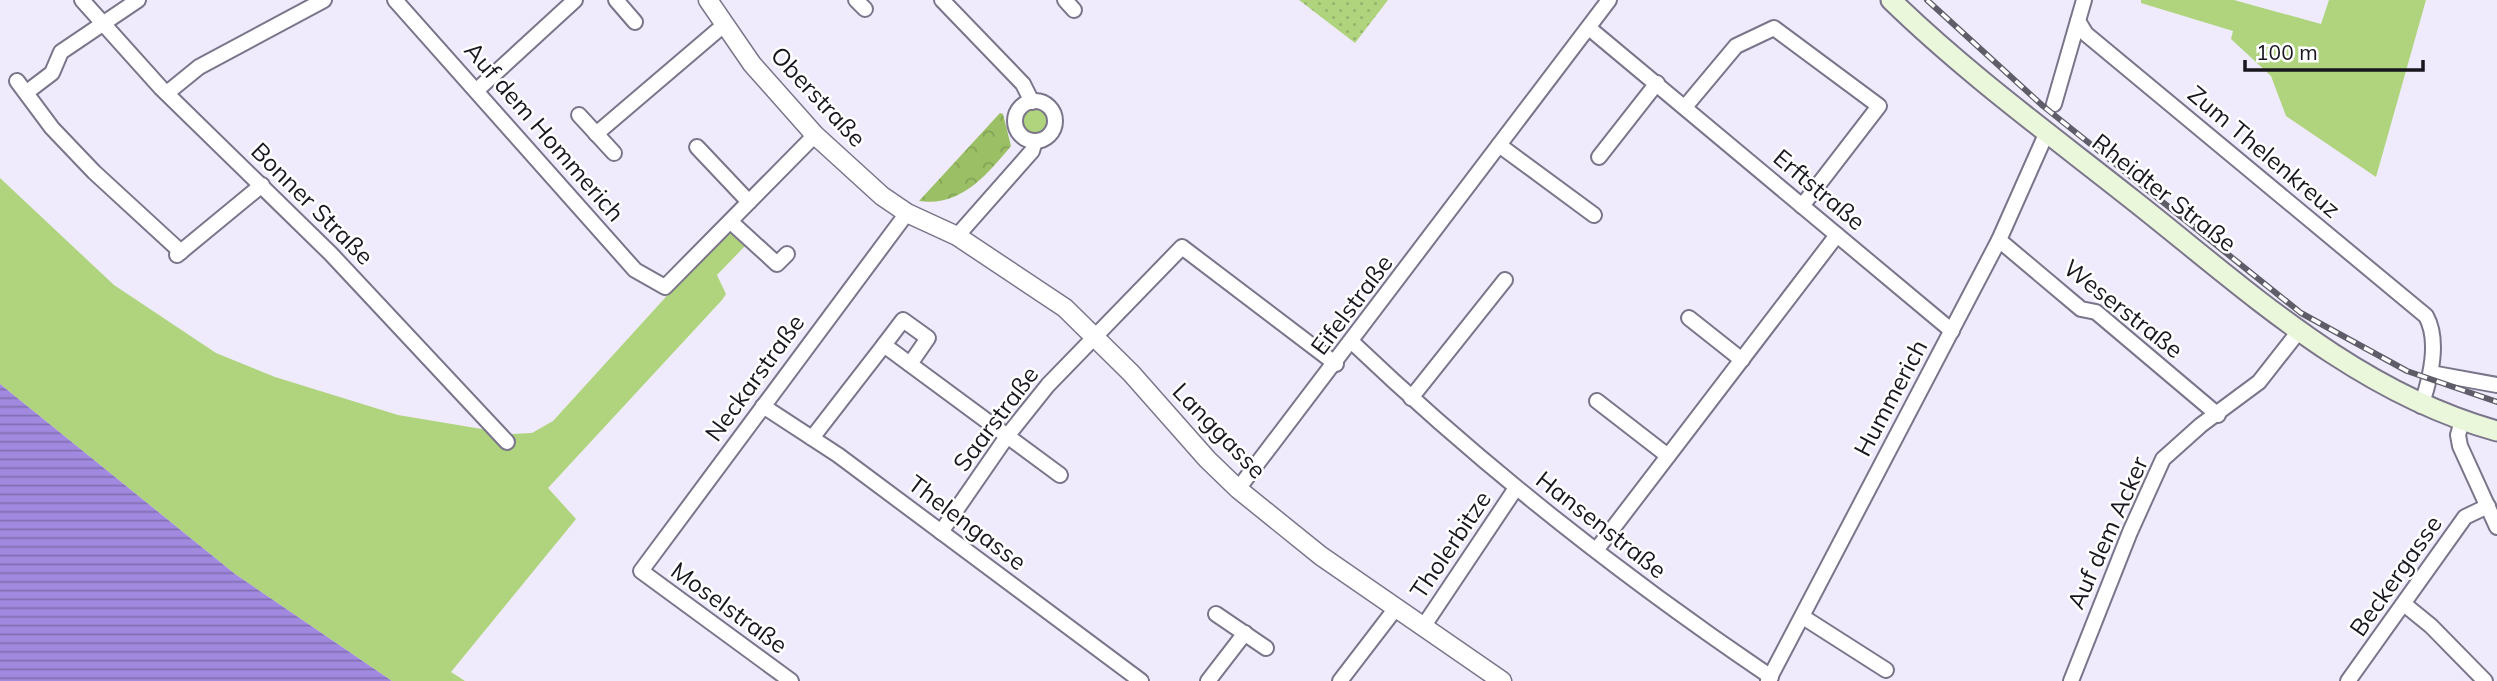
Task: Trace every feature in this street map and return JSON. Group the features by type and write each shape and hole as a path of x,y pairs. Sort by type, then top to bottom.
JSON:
{"main road":[{"name":"Rheidter Straße","path":"1891,0 1960,63 2299,331 2377,383 2421,406 2497,431"}],"street":[{"name":"Bonner Straße","path":"82,0 167,93 262,185 507,442"},
{"path":"138,0 61,52 52,73 22,86 52,128 179,254 262,185"},
{"path":"167,93 199,68 324,0"},
{"name":"Auf dem Hommerich","path":"396,0 635,270 665,286 731,222"},
{"path":"477,90 575,0"},
{"path":"616,0 635,22"},
{"name":"Oberstraße","path":"708,0 752,65 815,135 882,196 907,213"},
{"path":"942,0 1023,84 1032,102"},
{"name":"Eifelstraße","path":"1238,489 1336,364 1609,0"},
{"path":"2054,104 2084,0"},
{"name":"Zum Thelenkreuz","path":"2078,21 2085,34 2426,316 2431,328 2431,373"},
{"path":"596,134 725,24"},
{"name":"Erftstraße","path":"1589,28 1952,331"},
{"path":"1685,107 1736,46 1774,28 1878,106 1802,206"},
{"path":"1599,158 1657,83"},
{"path":"1032,102 1048,106 1055,121 1049,136 1035,142 1022,136 1015,123 1019,109 1032,102"},
{"path":"579,115 614,153"},
{"name":"Hummerich","path":"1769,679 1999,240 2047,132"},
{"path":"787,254 777,264 731,222 815,135"},
{"path":"957,236 1032,151 1035,142"},
{"path":"1499,145 1594,215"},
{"path":"697,147 749,202"},
{"name":"Langgasse","path":"907,213 957,236 1065,309 1131,373 1207,460 1238,489 1321,556 1502,681"},
{"name":"Neckarstraße","path":"640,571 907,213"},
{"path":"1597,549 1837,235"},
{"name":"Weserstraße","path":"1999,240 2081,309 2096,312 2218,415"},
{"name":"Saarstraße","path":"940,532 1008,435 1048,385 1182,247 1336,364"},
{"path":"1411,398 1505,280"},
{"path":"1689,318 1742,360"},
{"path":"813,438 903,320 928,338 910,364"},
{"name":"Auf dem Acker","path":"2071,681 2164,459 2201,425 2259,382 2299,331"},
{"name":"Hansenstraße","path":"1352,342 1411,398 1516,488 1679,615 1769,679"},
{"path":"884,345 1060,475"},
{"path":"2421,406 2431,373 2497,386"},
{"path":"1597,401 1668,456"},
{"name":"Thelengasse","path":"763,406 813,438 1141,681"},
{"path":"2462,421 2458,435 2460,446 2497,527"},
{"name":"Tholerbitze","path":"1423,627 1516,488"},
{"name":"Beckergasse","path":"2348,681 2465,517 2488,506"},
{"name":"Moselstraße","path":"640,571 791,681"},
{"path":"2404,604 2431,626 2484,681"},
{"path":"1340,681 1396,608"},
{"path":"1216,614 1266,648"},
{"path":"1803,617 1886,670"},
{"path":"1208,681 1245,633"}],"green space":[{"path":"1299,0 1388,0 1355,43"},
{"path":"2141,0 2234,0 2321,24 2329,0 2426,0 2376,177 2286,116 2271,76 2231,39 2233,31 2141,3"},
{"path":"1035,106 1045,111 1050,121 1045,131 1035,136 1025,131 1020,121 1025,111"},
{"path":"1000,113 1003,114 1011,146 992,168 960,194 934,202 919,201"},
{"path":"0,178 114,285 216,353 275,377 398,415 512,434 532,433 553,421 724,233 729,232 745,246 717,275 726,294 722,300 548,488 576,519 451,672 465,681 392,681 235,574 0,384"}],"shaded area":[{"path":"0,384 235,574 392,681 0,681"}],"railway":[{"path":"1927,0 2043,106 2301,313 2407,371 2497,402"}]}
